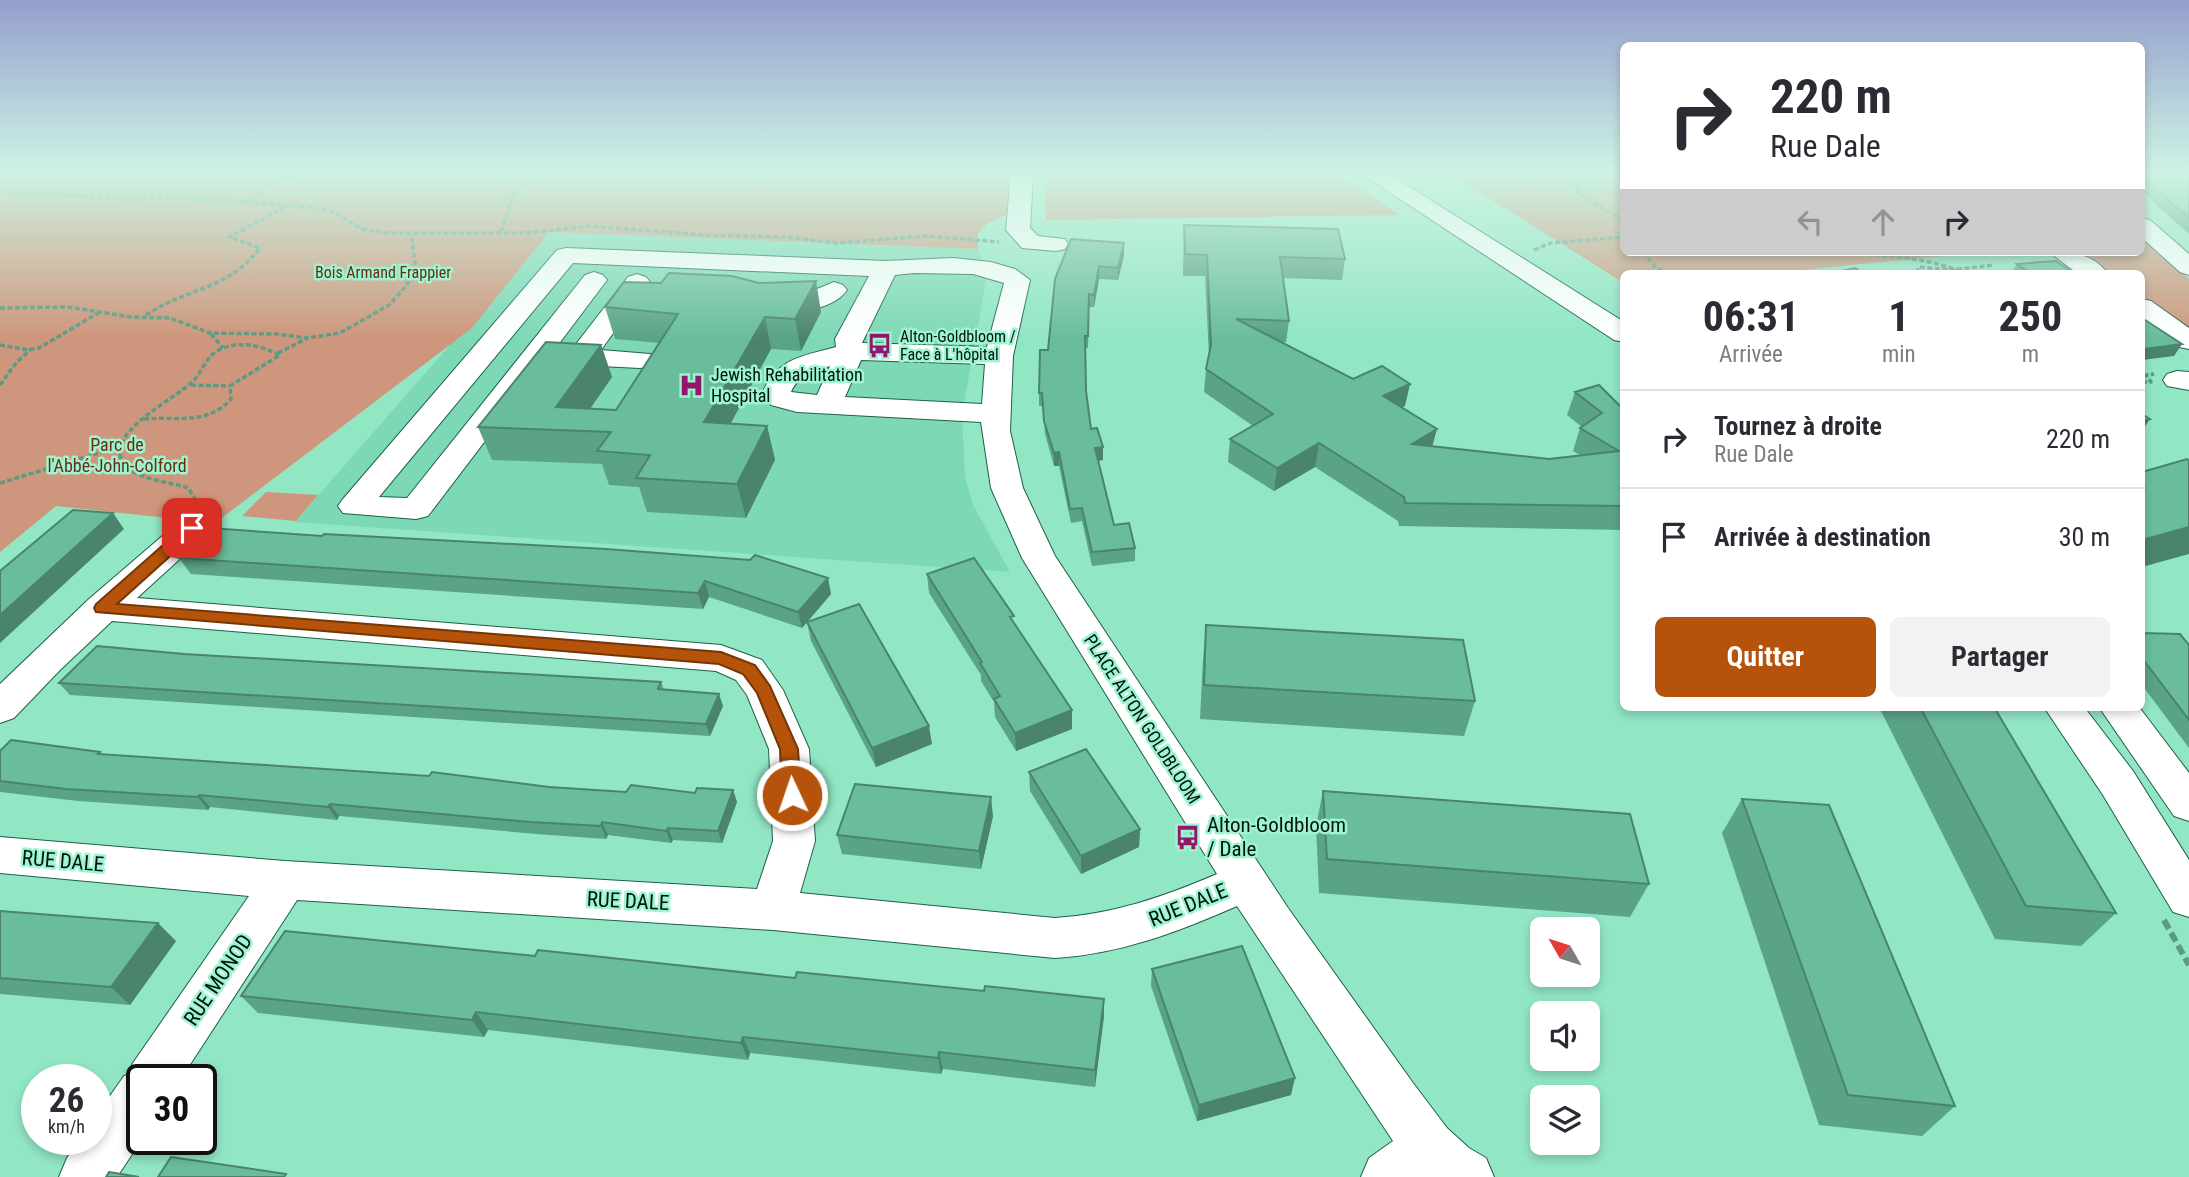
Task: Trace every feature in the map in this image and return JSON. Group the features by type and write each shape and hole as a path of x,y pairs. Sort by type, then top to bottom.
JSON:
{"street":[{"path":"1019,229 1021,236 1031,243 1056,244"},
{"path":"1459,229 1620,331"},
{"path":"1494,229 1620,307"},
{"path":"2146,229 2189,267"},
{"path":"594,280 416,509 354,506 566,255 645,270 834,290 867,300"},
{"path":"2067,256 2089,270"},
{"name":"PLACE ALTON GOLDBLOOM","path":"885,269 906,266 972,267 1002,272 1017,280 999,356 995,414 997,442 1006,488 1039,558 1246,881 1395,1101 1448,1162"},
{"path":"546,278 594,280 645,270 885,269 849,338 851,351 827,405"},
{"path":"581,357 645,270"},
{"path":"749,301 799,305 834,290"},
{"path":"2145,309 2189,341"},
{"path":"995,414 785,401 778,397 776,390 794,368 851,351 999,356"},
{"path":"482,353 640,360"},
{"path":"0,708 190,519"},
{"path":"102,608 721,658 749,670 764,690 789,749 794,841 773,909"},
{"path":"2066,711 2124,793 2189,898"},
{"path":"2121,711 2189,804"},
{"name":"RUE DALE","path":"0,856 285,880 773,909 1031,937 1078,937 1124,929 1246,881"},
{"name":"RUE MONOD","path":"162,1064 285,880"},
{"path":"86,1177 126,1118"},
{"path":"1388,1177 1448,1162"}],"path":[{"path":"145,316 154,308 195,294 238,274 260,248 229,237 246,229"},
{"path":"362,229 414,234 526,233 549,229"},
{"path":"626,229 704,235 785,237 837,243 927,236 1031,243"},
{"path":"0,308 68,307 131,317 170,318 210,333 278,334 307,338 340,333 398,297 416,269 412,240 414,234"},
{"path":"1538,249 1550,243 1620,237"},
{"path":"1646,256 1661,270"},
{"path":"1833,256 1910,257 1960,269"},
{"path":"1918,270 1919,267 1960,269 1965,266 1993,265"},
{"path":"0,384 30,350 45,346 101,311"},
{"path":"210,333 223,348"},
{"path":"190,519 196,500 188,488 134,471 120,456 119,447 125,437 190,384 200,373 204,360 223,348 249,343 278,353 307,338"},
{"path":"0,345 7,344 30,350"},
{"path":"190,384 230,386 255,368 276,360 280,357 278,353"},
{"path":"144,419 171,416 186,421 204,418 228,403 232,395 228,388 230,386"},
{"path":"0,483 119,447"}],"shaded area":[{"name":"Jewish Rehabilitation Hospital","path":"549,232 978,249 987,275 962,415 965,477 973,505 1010,572 295,522"}],"green space":[{"name":"Bois Armand Frappier","path":"0,229 982,229 978,233 978,249 549,232 472,328 215,523 56,506 0,552"},
{"path":"1538,229 1620,229 1620,256 1941,256 1802,270 1620,270 1620,280"},
{"path":"2145,239 2189,279 2189,328 2145,300 2145,270 2098,270 2076,256 2145,256"},
{"path":"266,492 318,495 296,521 242,516"}],"building":[{"path":"1184,229 1338,229 1345,259 1280,257 1289,321 1236,319 1353,379 1382,366 1410,384 1383,396 1437,429 1412,444 1549,459 1619,451 1580,428 1602,413 1575,392 1599,385 1620,405 1620,506 1405,503 1404,497 1319,443 1277,468 1230,439 1273,414 1206,369 1211,345 1207,255 1185,254"},
{"path":"1071,239 1124,243 1118,268 1099,266 1094,295 1089,294 1088,336 1085,336 1086,391 1091,429 1097,428 1103,447 1095,448 1114,525 1129,523 1135,548 1092,552 1082,508 1070,509 1059,452 1054,453 1044,421 1042,393 1039,393 1040,350 1048,350 1055,279"},
{"path":"2056,261 2070,270 2026,270 2017,264"},
{"path":"669,273 732,276 759,283 816,281 795,319 765,317 704,422 767,426 737,484 636,478 650,455 597,451 611,432 478,427 546,342 601,345 556,407 616,410 678,314 605,307 624,282 661,283"},
{"path":"2145,320 2182,344 2145,349"},
{"path":"2187,459 2189,461 2189,527 2145,539 2145,471"},
{"path":"73,510 113,513 0,615 0,571"},
{"path":"209,528 606,549 750,560 755,555 828,578 798,612 705,581 698,593 179,558"},
{"path":"974,558 1014,616 1010,617 1072,710 1015,733 994,699 1000,696 980,663 982,662 927,574"},
{"path":"859,604 929,726 872,748 807,622"},
{"path":"1206,625 1463,640 1475,701 1204,685"},
{"path":"2145,633 2180,634 2189,645 2189,720 2145,662"},
{"path":"97,646 184,654 661,682 658,689 719,694 706,724 59,683"},
{"path":"1922,711 1996,711 2116,913 2026,906"},
{"path":"11,740 100,752 98,754 429,776 432,772 549,787 626,792 631,785 695,793 697,788 733,790 718,831 668,828 666,831 602,822 601,826 530,822 330,804 328,807 199,795 66,789 0,781 0,751"},
{"path":"1086,749 1140,829 1081,856 1029,772"},
{"path":"855,784 991,797 979,851 837,835"},
{"path":"1323,791 1630,814 1649,884 1327,859"},
{"path":"1742,799 1829,805 1955,1106 1848,1095"},
{"path":"0,911 158,923 111,987 0,978"},
{"path":"285,931 535,956 538,950 795,978 797,972 984,991 985,986 1104,999 1095,1070 939,1052 938,1058 743,1037 741,1043 476,1012 472,1020 241,996"},
{"path":"1242,946 1295,1078 1199,1105 1152,969"},
{"path":"171,1157 286,1174 284,1177 158,1177"},
{"path":"109,1172 139,1177 106,1177"}],"place":[{"name":"Alton-Goldbloom / Face à L'hôpital","path":"880,345"},
{"name":"Jewish Rehabilitation Hospital","path":"691,385"},
{"name":"Alton-Goldbloom / Dale","path":"1187,837"}],"route":[{"path":"192,528 102,608 721,658 749,670 764,690 789,749 792,795"}],"park label":[{"name":"Parc de l'Abbé-John-Colford","path":"117,455"}]}
